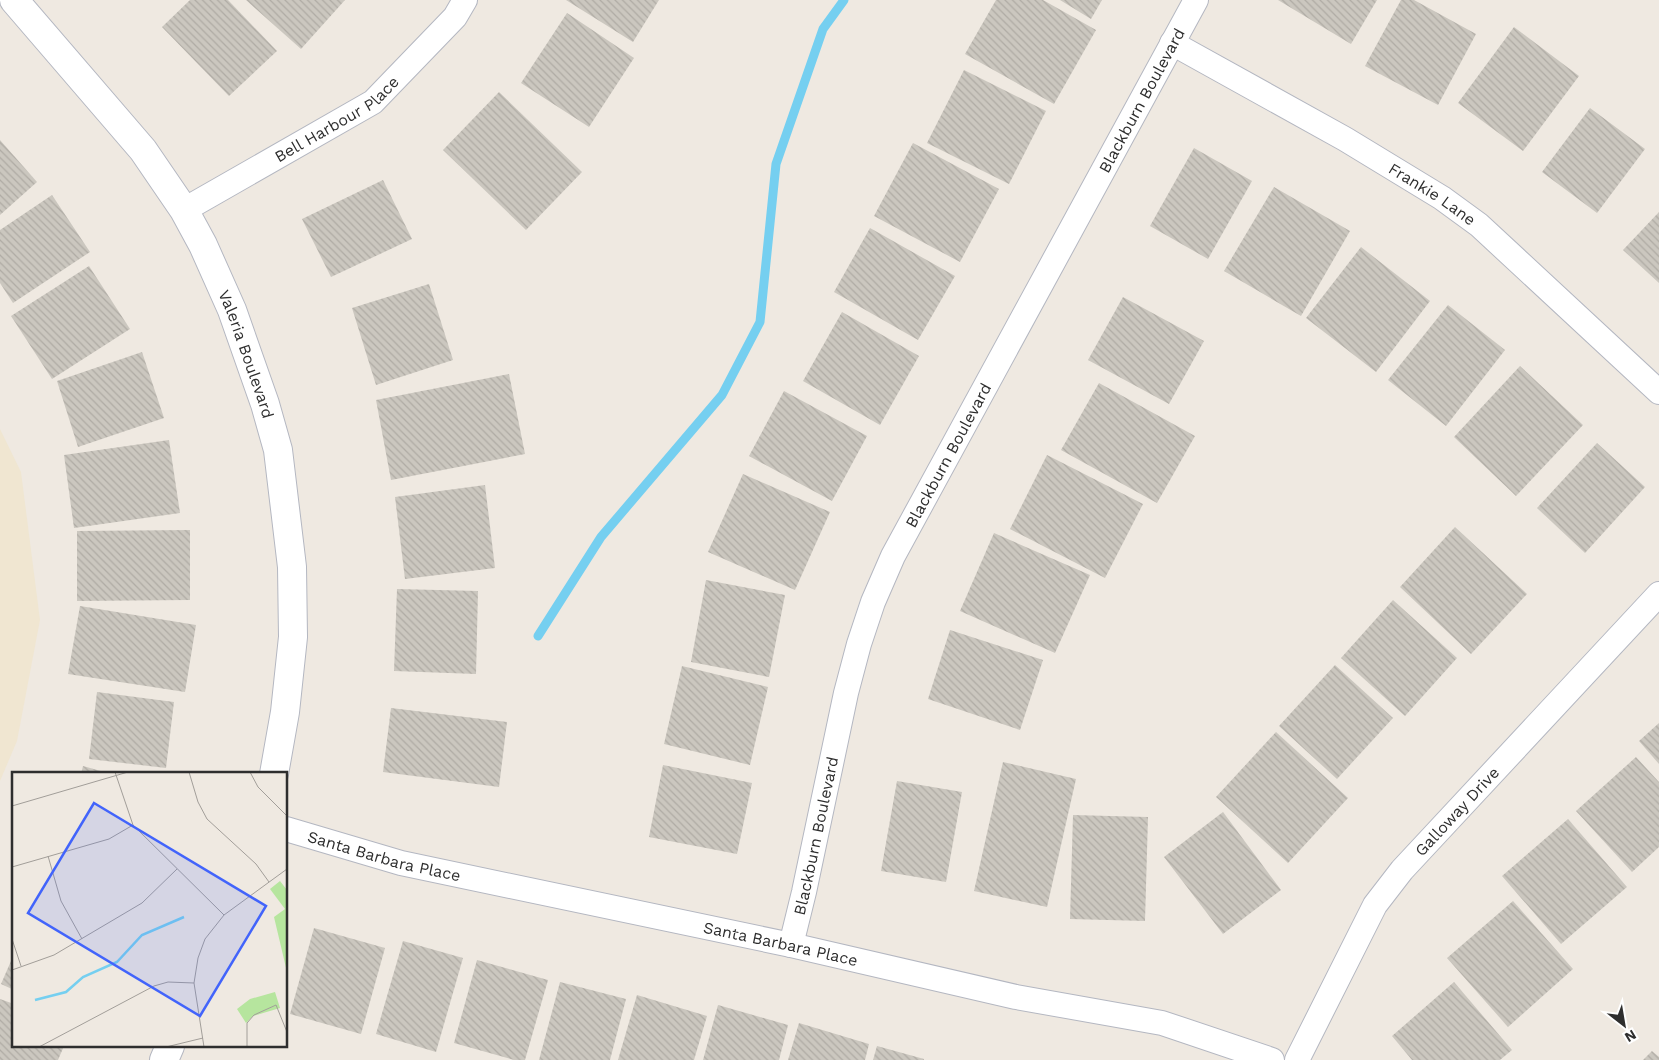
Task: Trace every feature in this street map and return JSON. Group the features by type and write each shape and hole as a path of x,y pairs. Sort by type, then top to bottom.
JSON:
{"street":[{"name":"Valeria Boulevard","path":"14,0 143,150 184,210 203,246 232,310 265,404 278,450 292,567 293,637 285,712 274,772"},
{"name":"Bell Harbour Place","path":"184,210 373,102 455,17 465,0"},
{"name":"Blackburn Boulevard","path":"791,945 846,693 873,602 893,556 1196,0"},
{"name":"Frankie Lane","path":"1172,43 1345,139 1442,198 1479,225 1659,392"},
{"name":"Galloway Drive","path":"1297,1060 1375,905 1402,870 1659,594"},
{"name":"Santa Barbara Place","path":"288,830 401,863 791,945 1016,997 1162,1022 1272,1060"},
{"path":"164,1060 169,1048"}],"shaded area":[{"path":"0,429 21,472 40,620 17,741 0,781"}],"building":[{"path":"190,0 228,0 277,51 229,96 162,27"},
{"path":"246,0 345,0 301,49"},
{"path":"566,0 659,0 633,42"},
{"path":"996,0 1043,0 1096,30 1054,104 965,54"},
{"path":"1060,0 1102,0 1091,19"},
{"path":"1278,0 1377,0 1351,44"},
{"path":"1401,0 1414,0 1476,34 1438,105 1365,66"},
{"path":"567,13 634,58 589,127 521,83"},
{"path":"1514,27 1579,76 1523,151 1458,103"},
{"path":"964,70 1046,111 1009,184 927,143"},
{"path":"499,92 582,172 526,230 443,150"},
{"path":"1590,108 1645,149 1597,213 1542,172"},
{"path":"0,140 37,182 0,215"},
{"path":"913,143 999,189 960,262 874,216"},
{"path":"1194,148 1252,181 1208,259 1150,226"},
{"path":"383,180 412,239 331,277 302,219"},
{"path":"1274,187 1350,231 1301,316 1224,271"},
{"path":"52,195 90,252 13,303 0,283 0,230"},
{"path":"1659,212 1659,283 1623,250"},
{"path":"870,228 955,276 918,340 834,292"},
{"path":"1361,247 1430,301 1376,372 1306,318"},
{"path":"89,266 130,329 52,379 11,316"},
{"path":"429,284 453,360 376,385 352,308"},
{"path":"1123,297 1204,341 1169,404 1088,360"},
{"path":"1448,305 1505,350 1446,426 1388,380"},
{"path":"842,312 919,356 880,425 803,381"},
{"path":"142,352 164,418 78,447 57,381"},
{"path":"1520,366 1583,425 1516,496 1454,437"},
{"path":"509,374 525,454 391,480 376,400"},
{"path":"1099,383 1195,436 1157,503 1061,450"},
{"path":"784,391 867,436 832,501 749,456"},
{"path":"169,440 180,513 74,528 64,455"},
{"path":"1597,443 1645,487 1585,553 1537,508"},
{"path":"1047,455 1143,504 1105,578 1010,529"},
{"path":"743,474 830,512 795,590 708,552"},
{"path":"485,485 495,568 405,579 395,497"},
{"path":"1455,527 1527,594 1471,654 1400,587"},
{"path":"190,530 190,600 77,601 77,531"},
{"path":"994,533 1090,575 1055,653 960,611"},
{"path":"706,580 785,595 769,677 691,662"},
{"path":"397,589 478,591 476,674 394,671"},
{"path":"1393,600 1457,658 1405,716 1341,658"},
{"path":"80,606 196,625 185,692 68,674"},
{"path":"950,630 1043,660 1020,730 928,699"},
{"path":"1335,665 1393,718 1337,779 1279,726"},
{"path":"682,666 768,687 750,765 664,744"},
{"path":"97,692 174,702 166,768 89,759"},
{"path":"391,708 507,722 499,787 383,772"},
{"path":"1659,723 1659,764 1639,741"},
{"path":"1276,732 1348,798 1288,863 1216,797"},
{"path":"1636,757 1659,782 1659,847 1632,872 1576,811"},
{"path":"1003,762 1076,779 1047,907 974,891"},
{"path":"663,765 752,783 737,854 649,837"},
{"path":"83,766 104,772 82,772"},
{"path":"897,781 962,792 946,882 881,871"},
{"path":"1223,812 1281,890 1223,934 1164,857"},
{"path":"1073,815 1148,817 1145,921 1070,919"},
{"path":"1568,819 1627,887 1561,944 1502,876"},
{"path":"1513,901 1573,969 1508,1027 1447,958"},
{"path":"314,928 385,948 361,1034 290,1014"},
{"path":"403,941 463,958 436,1052 376,1034"},
{"path":"12,959 12,989 1,984"},
{"path":"477,960 548,980 525,1060 514,1060 454,1043"},
{"path":"560,982 626,999 610,1060 539,1060"},
{"path":"1454,982 1512,1050 1500,1060 1412,1060 1392,1036"},
{"path":"637,995 707,1016 694,1060 618,1060"},
{"path":"0,999 12,1003 12,1048 63,1048 58,1060 0,1060"},
{"path":"718,1005 788,1025 779,1060 703,1060"},
{"path":"799,1023 869,1044 865,1060 788,1060"},
{"path":"877,1046 924,1059 924,1060 873,1060"},
{"path":"1652,1051 1659,1057 1659,1060 1643,1060"}],"waterway":[{"path":"538,636 601,537 722,395 760,322 776,164 823,29 844,0"}]}
